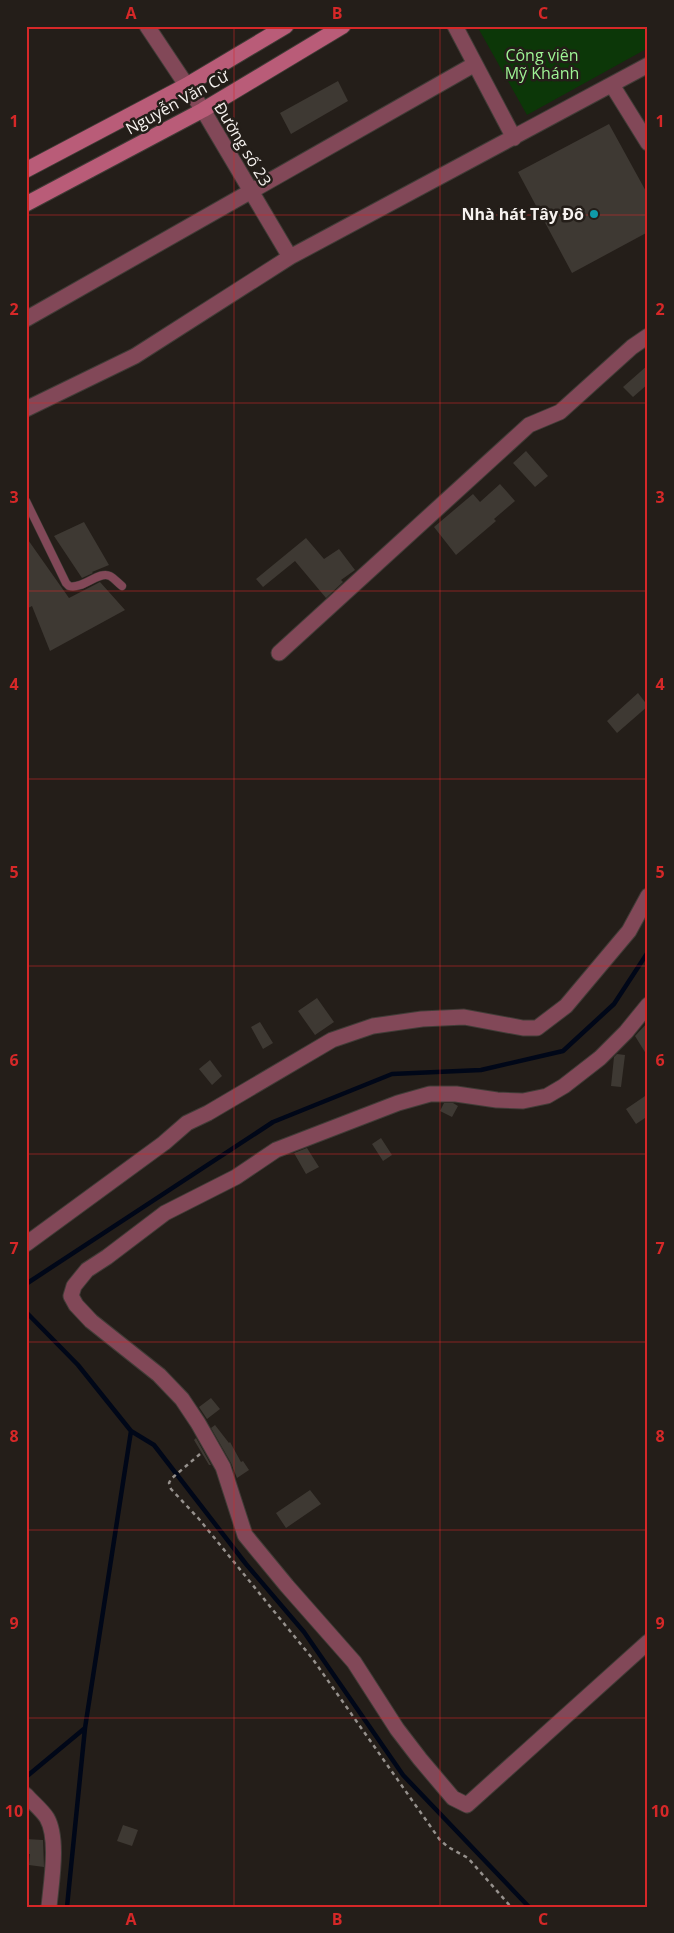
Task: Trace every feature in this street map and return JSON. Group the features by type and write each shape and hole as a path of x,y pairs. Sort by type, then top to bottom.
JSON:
{"main road":[{"name":"Nguyễn Văn Cừ","path":"26,170 187,85 286,26"},
{"name":"Nguyễn Văn Cừ","path":"26,204 203,110 343,26"}],"street":[{"name":"Đường số 23","path":"146,26 203,110 290,257"},
{"path":"455,26 514,138"},
{"path":"26,319 475,64"},
{"path":"26,409 135,356 290,257 648,65"},
{"path":"612,85 648,143"},
{"path":"279,653 529,425 560,412 632,347 648,336"},
{"path":"26,1244 164,1143 188,1123 332,1040 373,1026 422,1019 464,1017 523,1028 537,1028 566,1006 629,931 648,896"},
{"path":"648,1005 626,1032 600,1058 564,1086 547,1096 523,1101 497,1100 456,1094 430,1094 398,1103 276,1150 236,1177 165,1213 87,1270 74,1286 71,1296 76,1305 91,1321 159,1375 182,1399 223,1467 245,1535 354,1662 397,1729 453,1798 467,1805 648,1642"},
{"path":"26,1795 47,1819 51,1830 53,1851 50,1907"}],"lane":[{"path":"26,502 69,586 78,586 103,575 111,576 122,586"}],"path":[{"path":"210,1445 171,1478 169,1484 171,1489 211,1533 312,1658 440,1840 448,1848 468,1858 511,1907"}],"green space":[{"name":"Công viên Mỹ Khánh","path":"477,26 648,26 648,48 527,115"}],"building":[{"path":"338,81 348,101 291,134 280,113"},
{"name":"Nhà hát Tây Đô","path":"609,124 648,195 648,232 572,273 518,172"},
{"path":"648,365 648,384 633,397 623,387"},
{"path":"526,451 548,476 535,487 513,463"},
{"path":"500,484 515,501 494,519 496,521 456,555 434,527 473,494 480,502"},
{"path":"84,522 109,565 82,578 54,536"},
{"path":"26,537 69,598 100,582 125,610 50,651 32,606 26,609"},
{"path":"306,538 324,559 339,549 355,570 341,580 343,582 326,598 295,561 263,587 256,579"},
{"path":"638,693 648,706 617,733 607,721"},
{"path":"317,998 334,1022 315,1035 298,1011"},
{"path":"260,1022 273,1043 263,1049 251,1027"},
{"path":"648,1022 648,1057 635,1036"},
{"path":"617,1054 625,1055 621,1087 611,1086 614,1057"},
{"path":"210,1060 222,1076 212,1085 199,1069"},
{"path":"648,1094 648,1116 636,1124 626,1109"},
{"path":"444,1103 453,1103 458,1106 452,1117 440,1111"},
{"path":"381,1138 392,1155 383,1161 372,1144"},
{"path":"307,1148 319,1167 306,1174 294,1153"},
{"path":"211,1398 220,1409 207,1419 199,1407"},
{"path":"215,1425 230,1442 241,1462 243,1461 249,1470 237,1478 231,1463 211,1428"},
{"path":"196,1438 211,1465 209,1465 194,1440"},
{"path":"310,1490 321,1504 286,1528 276,1513"},
{"path":"123,1825 138,1830 132,1846 117,1841"},
{"path":"26,1839 43,1840 44,1867 29,1865 30,1854 26,1854"}],"waterway":[{"path":"26,1284 273,1122 392,1074 481,1070 563,1051 614,1004 648,952"},
{"path":"26,1312 78,1365 131,1431 154,1445 246,1564 304,1632 403,1775 529,1907"},
{"path":"67,1907 85,1728 131,1431"},
{"path":"26,1777 85,1728"}],"place":[{"name":"Nhà hát Tây Đô","path":"594,214"}]}
